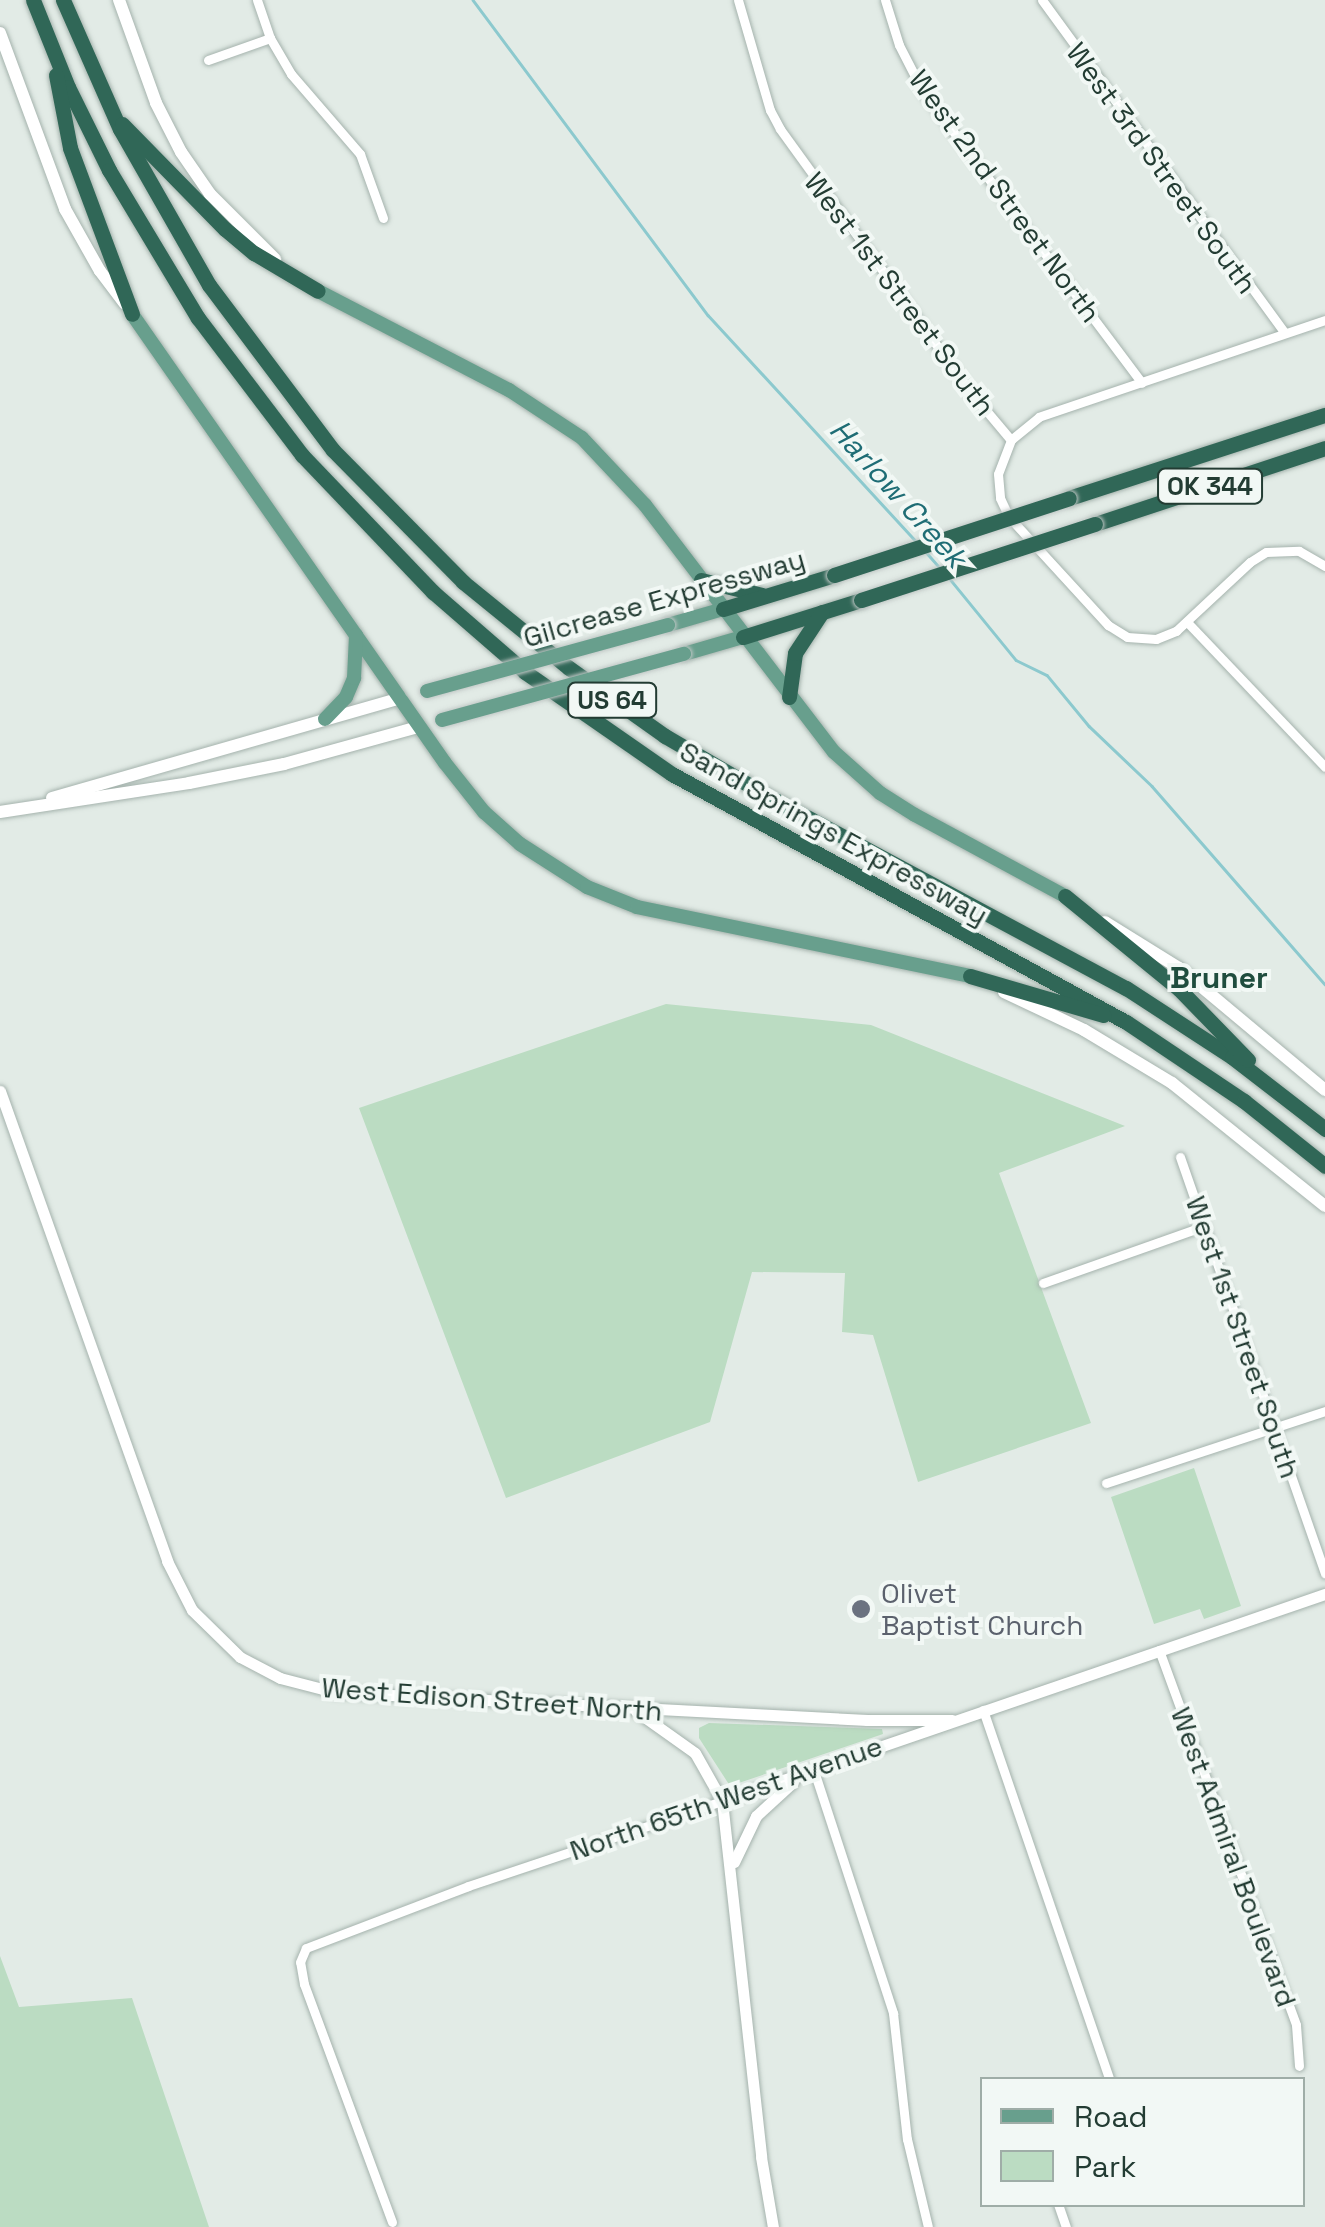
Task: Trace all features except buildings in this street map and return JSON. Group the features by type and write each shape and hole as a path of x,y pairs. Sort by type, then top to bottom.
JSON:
{"highway":[{"name":"Sand Springs Expressway","path":"33,0 50,47 126,202 214,341 302,456 433,592 525,672 672,774 1126,1022 1244,1100 1325,1166"},
{"name":"Sand Springs Expressway","path":"63,0 113,114 191,256 268,369 392,512 508,621 665,736 773,800 1126,988 1194,1031 1325,1129"},
{"path":"50,47 70,148 132,314"},
{"path":"113,114 225,230 254,253 318,291"},
{"name":"Gilcrease Expressway","path":"723,609 1325,415"},
{"name":"Gilcrease Expressway","path":"744,637 1325,448"},
{"path":"701,580 766,596"},
{"path":"789,697 795,653 822,612"},
{"path":"1065,896 1179,989 1282,1095"},
{"path":"970,976 1126,1022"}],"main road":[{"path":"118,0 156,104 194,172 248,236 318,291 509,390 568,428 626,482 789,697 834,752 880,793 1065,896 1179,968 1325,1090"},
{"path":"0,33 65,209 100,271 418,726 484,812 520,844 587,887 670,916 970,976 1084,1030 1172,1084 1325,1206"},
{"name":"Gilcrease Expressway","path":"6,811 723,609"},
{"path":"325,719 346,697 354,678 356,634"},
{"name":"Gilcrease Expressway","path":"6,811 190,783 284,764 744,637"}],"street":[{"path":"257,0 270,38 307,94 360,154 383,218"},
{"name":"West 1st Street South","path":"738,0 770,110 780,130 958,374 1012,440 998,474 1003,508 1108,625 1127,637 1146,640 1165,636 1187,622"},
{"name":"West 2nd Street North","path":"886,0 899,45 922,90 1142,383"},
{"name":"West 3rd Street South","path":"1042,0 1284,333"},
{"path":"208,60 270,38"},
{"path":"1012,440 1039,417 1325,320"},
{"path":"1325,566 1299,550 1266,552 1250,562 1187,622 1325,766"},
{"name":"West Edison Street North","path":"0,1091 167,1561 181,1592 210,1632 240,1657 295,1683 352,1693 633,1709 952,1720"},
{"name":"West 1st Street South","path":"1180,1158 1325,1574"},
{"path":"1043,1283 1204,1226"},
{"path":"1106,1483 1325,1412"},
{"name":"North 65th West Avenue","path":"392,2222 304,1984 301,1957 306,1948 952,1720 1325,1594"},
{"name":"West Admiral Boulevard","path":"1159,1650 1296,2025 1299,2066"},
{"path":"633,1709 687,1746 708,1769 722,1800 752,2081 773,2227"},
{"path":"983,1710 1109,2077"},
{"path":"732,1866 742,1838 756,1816 780,1792 814,1771 894,2013 907,2140 928,2227"}],"green space":[{"path":"666,1004 871,1025 1125,1126 999,1173 1091,1423 918,1482 873,1335 842,1332 845,1273 752,1272 710,1422 506,1498 359,1108"},
{"path":"1194,1468 1241,1606 1204,1619 1200,1609 1154,1624 1111,1497"},
{"path":"709,1723 882,1729 883,1734 730,1786 699,1738 699,1728"},
{"path":"0,1956 19,2007 132,1998 209,2227 0,2227"}],"waterway":[{"name":"Harlow Creek","path":"473,0 708,315 915,540"},
{"name":"Harlow Creek","path":"927,553 941,569"},
{"name":"Harlow Creek","path":"950,579 1016,660 1047,675 1089,726 1152,786 1325,984"}],"place":[{"name":"Olivet Baptist Church","path":"861,1609"}],"district":[{"name":"Bruner","path":"1219,978"}]}
